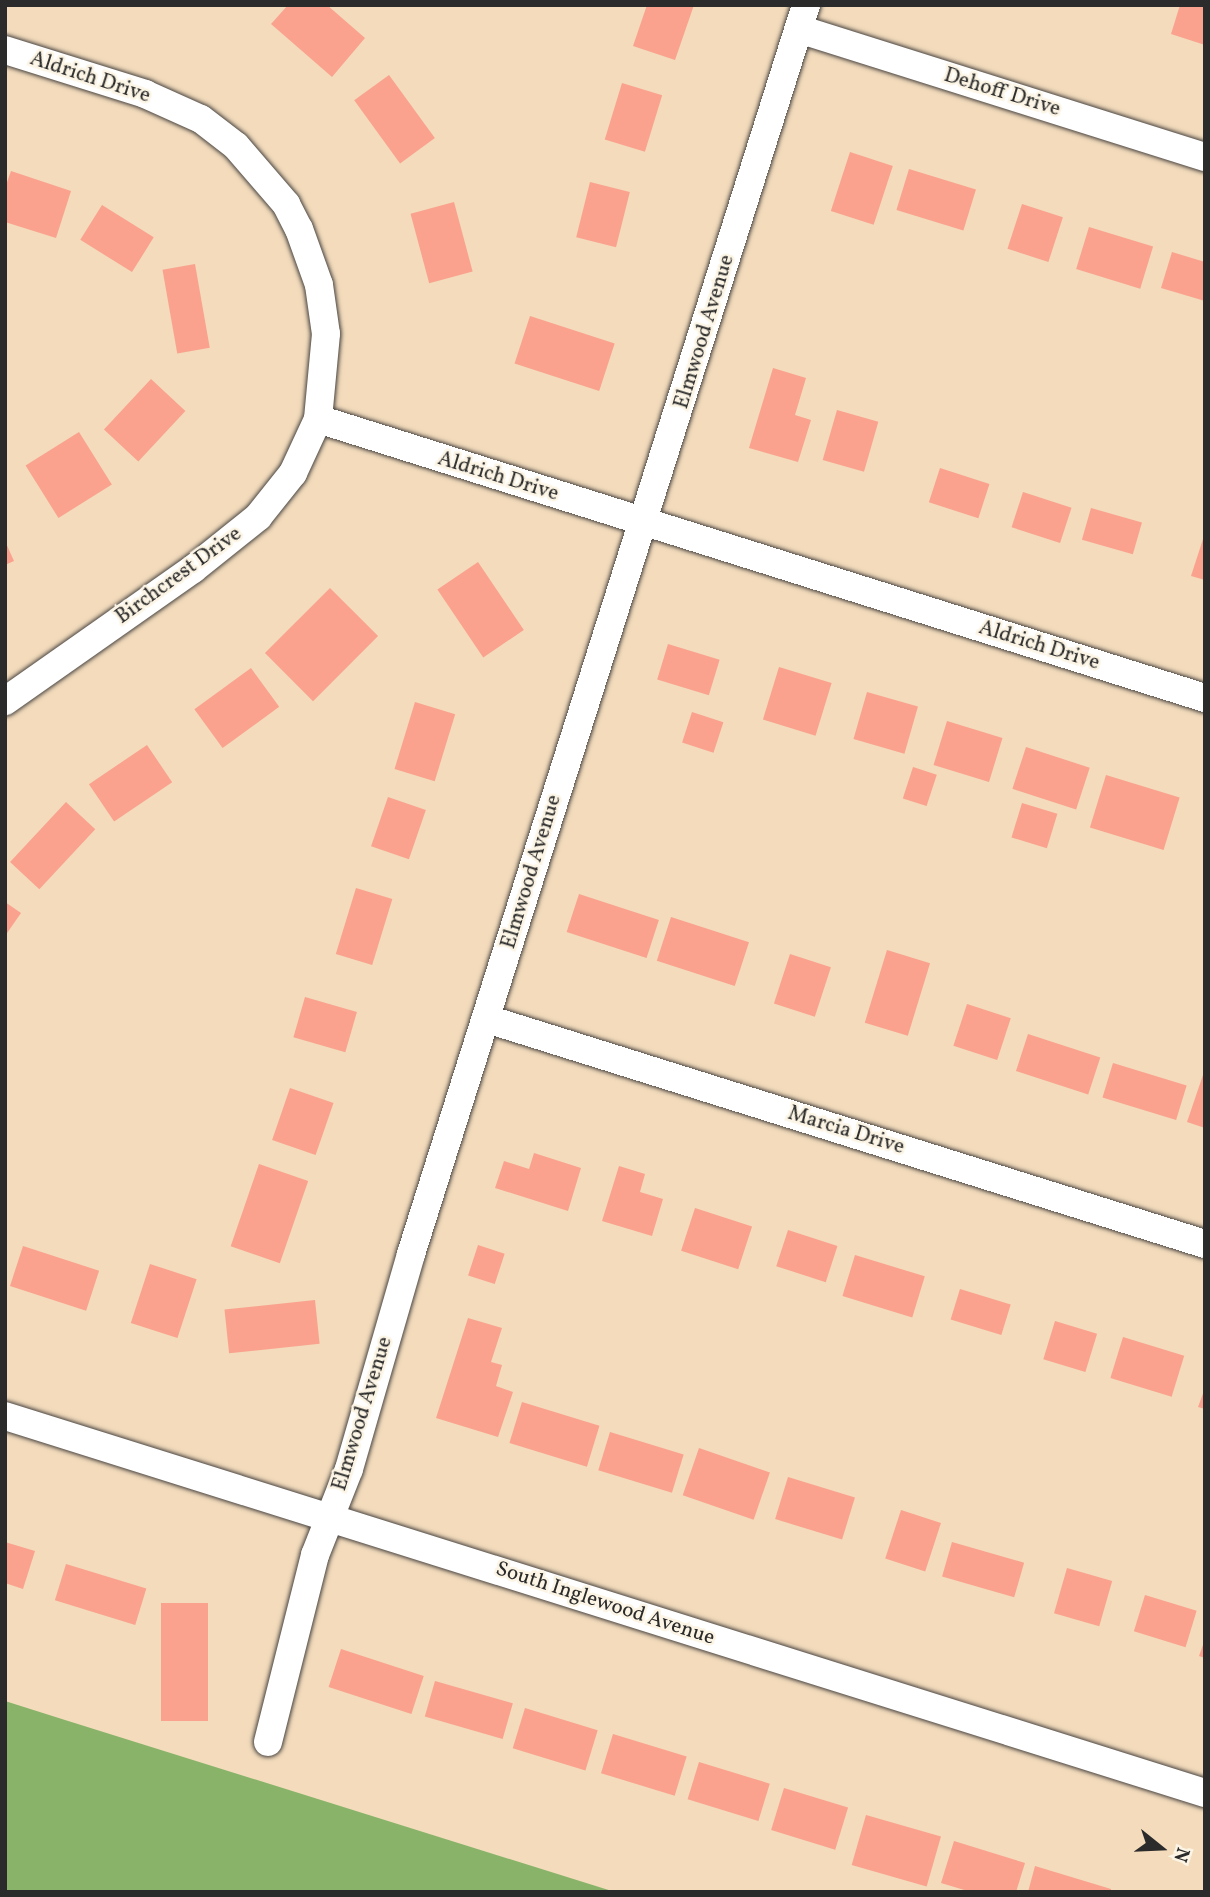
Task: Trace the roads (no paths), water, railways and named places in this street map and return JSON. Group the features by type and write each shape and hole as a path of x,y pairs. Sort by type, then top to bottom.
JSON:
{"street":[{"name":"Dehoff Drive","path":"803,17 1205,157"},
{"name":"Elmwood Avenue","path":"268,1742 315,1555 331,1518 803,17"},
{"name":"Aldrich Drive","path":"5,51 181,109 236,146 256,165 299,229 319,285 326,334 318,419 1205,698"},
{"name":"Birchcrest Drive","path":"5,701 238,535 293,472 318,419"},
{"name":"Marcia Drive","path":"487,1018 1205,1244"},
{"name":"South Inglewood Avenue","path":"5,1416 1205,1793"}]}
